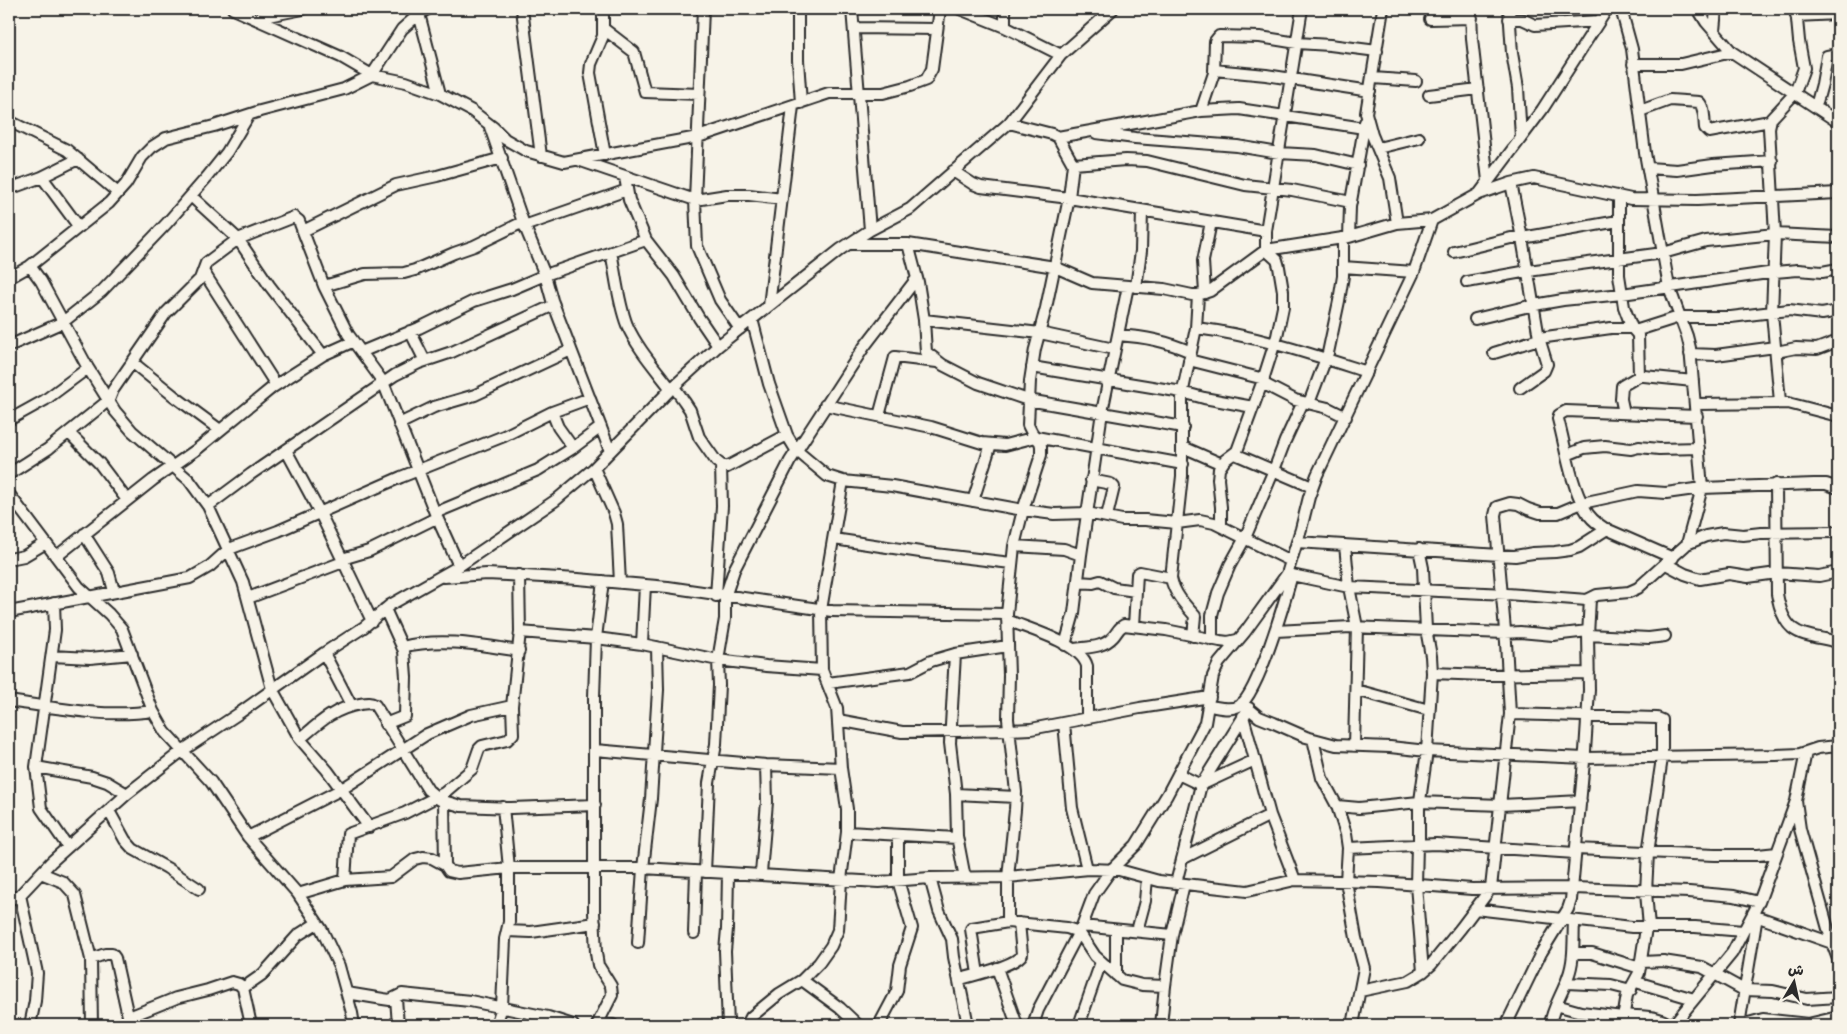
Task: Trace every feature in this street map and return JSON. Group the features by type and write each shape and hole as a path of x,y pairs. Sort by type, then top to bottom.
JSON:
{"street":[{"path":"233,9 340,57 372,75 406,82 440,94 472,111 504,139 526,152 564,162 698,137 829,93 893,92 926,80 932,69 940,9"},
{"path":"256,18 303,9"},
{"path":"522,9 541,156"},
{"path":"603,9 603,36 591,64 590,72 605,155"},
{"path":"703,9 695,200 698,246 720,300 740,329"},
{"path":"769,306 782,199 797,105 798,9"},
{"path":"852,9 870,230"},
{"path":"960,9 1005,27 1061,55"},
{"path":"1005,9 1005,27"},
{"path":"9,900 20,895 68,847 127,794 182,751 324,653 364,628 384,609 459,566 544,510 594,468 672,388 718,346 849,244 870,230 910,209 1009,123 1061,55 1113,9"},
{"path":"1235,454 1263,381 1283,307 1280,267 1277,260 1266,250 1266,231 1302,9"},
{"path":"1212,640 1212,615 1230,565 1245,538 1285,441 1306,403 1326,359 1339,302 1351,202 1383,9"},
{"path":"1479,194 1562,80 1606,9"},
{"path":"1621,9 1632,49 1648,168 1655,200 1668,287 1687,336 1690,354 1696,404 1702,488 1688,544"},
{"path":"1698,9 1732,52 1838,122"},
{"path":"1714,31 1716,9"},
{"path":"9,278 30,266 67,235 90,219 118,193 142,157 152,147 166,138 344,89 372,75 402,29 422,10"},
{"path":"422,10 440,94"},
{"path":"1780,402 1772,313 1775,234 1770,121 1795,92 1801,78 1804,65 1796,12 1838,14"},
{"path":"1430,19 1471,14 1488,181"},
{"path":"1521,137 1518,88 1512,54 1509,14 1535,25 1598,22"},
{"path":"854,28 937,30"},
{"path":"604,29 634,52 645,92 700,94"},
{"path":"1201,111 1214,70 1216,41 1219,36 1260,37 1377,52"},
{"path":"1633,64 1681,64 1732,52"},
{"path":"1816,106 1827,56 1838,54"},
{"path":"1214,70 1242,72 1370,91"},
{"path":"1373,78 1416,81"},
{"path":"1429,95 1478,89"},
{"path":"1640,111 1670,100 1695,101 1701,104 1705,128 1710,132 1770,121"},
{"path":"1058,138 1201,111 1239,109 1364,128"},
{"path":"1366,114 1369,127 1390,178 1398,223"},
{"path":"9,346 63,322 102,291 191,196 227,152 248,115"},
{"path":"9,121 67,150 118,193"},
{"path":"960,979 997,968 1021,957 1013,922 1008,877 1016,797 1009,730 1007,617 1014,546 1023,510 1041,455 1041,446 1028,425 1028,400 1032,367 1069,198 1073,164 1058,138 1052,134 1009,123"},
{"path":"489,124 524,224 610,451"},
{"path":"1087,132 1135,138 1237,146 1279,153 1316,155 1358,164"},
{"path":"1378,148 1419,138"},
{"path":"303,231 396,185 502,158"},
{"path":"9,189 42,177 78,159"},
{"path":"577,160 695,200 727,195 749,195 782,199"},
{"path":"1073,164 1137,160 1245,185 1274,190 1292,190 1351,202"},
{"path":"1648,168 1677,170 1713,165 1772,161"},
{"path":"953,171 981,187 1069,198 1266,231"},
{"path":"42,177 79,227"},
{"path":"625,177 629,200 646,240 674,276 718,346"},
{"path":"849,244 908,244 1055,267 1092,283 1164,288 1201,294 1210,291 1266,250 1346,238 1398,223 1432,220 1479,194 1511,183 1534,178 1618,197 1655,200 1838,193"},
{"path":"1511,183 1539,339 1545,354 1546,368 1520,388"},
{"path":"324,286 365,274 404,273 415,270 524,224 627,190"},
{"path":"191,196 238,239 269,285 322,355"},
{"path":"1618,197 1618,258 1622,294 1624,307 1638,335 1639,376"},
{"path":"1065,644 1074,613 1086,513 1114,349 1140,251 1142,211"},
{"path":"9,474 70,433 109,400 113,390 166,313 200,280 206,264 238,239 292,217 296,218 303,231 324,286 352,342 384,382 436,515 459,566"},
{"path":"1161,1025 1164,986 1182,859 1201,785 1245,709 1276,631 1290,575 1291,561 1312,487 1414,272 1432,220"},
{"path":"1454,252 1511,238 1522,238 1618,221"},
{"path":"1193,636 1195,616 1181,601 1170,578 1183,464 1182,392 1196,328 1203,261 1211,222"},
{"path":"1467,282 1528,271 1663,253 1706,241 1775,234 1838,237"},
{"path":"360,352 410,331 474,300 512,289 646,240"},
{"path":"908,244 924,320 926,352 938,362 978,383 1028,400 1183,427"},
{"path":"611,252 627,325 636,342 672,388 684,400 690,410 699,437 721,465 727,467 787,435"},
{"path":"30,266 41,281 88,368 109,400 132,431 189,480 208,506 229,549 248,598 272,689 300,739 342,789 369,827"},
{"path":"1343,267 1414,272"},
{"path":"1476,319 1534,305 1579,297 1622,294 1774,272 1798,270 1822,272 1838,269"},
{"path":"203,271 276,385"},
{"path":"720,596 796,450 864,347 916,278"},
{"path":"208,506 394,375 424,361 452,352 554,305"},
{"path":"1494,353 1539,339 1611,328 1634,329 1679,317 1731,317 1789,310 1822,314 1838,311"},
{"path":"752,319 769,384 787,435 796,450 827,476 1054,514 1069,512 1086,513 1122,520 1177,523 1206,521 1221,526 1291,561"},
{"path":"924,320 1040,333 1114,349"},
{"path":"1196,328 1248,336 1367,372"},
{"path":"410,331 424,361"},
{"path":"1118,335 1144,337 1167,342 1190,356 1263,381 1306,403 1328,408 1346,416"},
{"path":"1690,354 1716,355 1796,348 1817,349 1838,341"},
{"path":"57,556 127,500 196,450 276,385 322,355 352,342"},
{"path":"399,424 434,407 475,395 571,350"},
{"path":"879,416 895,357 938,362"},
{"path":"132,362 220,430"},
{"path":"1032,367 1182,392 1253,407"},
{"path":"9,420 45,400 88,368"},
{"path":"1624,413 1621,399 1622,386 1639,376 1693,381"},
{"path":"9,612 190,578 209,567 229,549 278,531 418,470 504,436 552,412 590,398"},
{"path":"1696,404 1780,402 1838,416"},
{"path":"825,405 931,427 991,444 1005,445 1036,437 1183,464"},
{"path":"552,412 558,427 573,448"},
{"path":"1697,416 1562,412 1558,420 1572,476 1584,508 1594,522 1670,561 1685,574 1700,579 1729,574 1748,577 1777,573 1796,576 1819,576 1838,572"},
{"path":"248,598 369,551 436,515 538,470 573,448 601,427"},
{"path":"70,433 100,463 127,500"},
{"path":"973,501 991,444"},
{"path":"1567,454 1584,448 1605,446 1631,449 1639,447 1659,449 1699,448"},
{"path":"1183,447 1222,464"},
{"path":"286,450 320,513 372,621"},
{"path":"1221,526 1222,507 1218,479 1222,464 1229,456 1235,454 1312,487"},
{"path":"694,933 709,783 716,744 719,685 718,660 725,619 720,596 721,465"},
{"path":"594,468 617,524 620,583"},
{"path":"748,1025 751,1016 778,994 802,980 820,963 831,946 838,930 840,880 848,832 847,809 841,768 838,720 835,704 822,670 821,610 843,480"},
{"path":"1092,480 1111,484 1114,487 1107,516"},
{"path":"1776,484 1777,594 1780,608 1789,625 1796,632 1838,642"},
{"path":"1360,991 1408,981 1423,972 1431,965 1491,888 1510,714 1495,515 1497,507 1510,503 1540,513 1558,513 1582,503 1638,491 1666,493 1702,488 1776,484 1826,484 1838,488"},
{"path":"9,494 79,587 109,614 122,629 153,711 165,732 211,782 248,837 298,894 317,923 339,966 354,1025"},
{"path":"1297,542 1516,556 1570,550 1579,547 1607,529"},
{"path":"1290,575 1349,588 1590,599 1597,596 1629,592 1638,588 1688,544 1706,536 1722,533 1743,535 1838,532"},
{"path":"84,534 109,573 114,591"},
{"path":"834,538 927,553 1011,563"},
{"path":"9,559 24,556 46,544"},
{"path":"1344,545 1349,588 1357,627 1354,746"},
{"path":"1014,546 1064,549 1080,555"},
{"path":"1420,549 1423,568 1426,629 1432,656 1427,751 1420,802 1416,885 1423,972"},
{"path":"1134,626 1138,572 1170,578"},
{"path":"440,577 487,574 604,581 821,610 1007,617 1075,649 1086,662 1087,718"},
{"path":"1033,1025 1038,1010 1080,929 1094,894 1110,870 1136,845 1205,724 1213,676 1219,664 1290,575"},
{"path":"345,880 346,838 348,834 440,799 444,793 472,770 479,749 482,746 510,738 513,734 512,706 520,632 519,576"},
{"path":"604,581 596,638 594,697 595,923 598,965 612,991 612,995 598,1024 613,1025"},
{"path":"1078,582 1093,583 1100,581 1114,588 1136,591"},
{"path":"642,644 645,585"},
{"path":"1506,1025 1541,953 1568,909 1573,888 1585,758 1590,599"},
{"path":"54,603 55,630 36,767 41,808 68,847"},
{"path":"384,609 404,651 406,677 404,717 385,724"},
{"path":"1075,649 1105,644 1114,637 1120,626 1166,630 1228,642 1237,640"},
{"path":"1276,631 1357,627 1520,632 1553,635 1588,633 1649,638 1666,636"},
{"path":"520,632 596,638 642,644 718,660 822,670"},
{"path":"402,647 423,642 457,642 519,651"},
{"path":"828,684 910,672 931,661 955,654 1008,646"},
{"path":"638,943 643,868 651,800 658,690 657,647"},
{"path":"324,653 351,705"},
{"path":"52,656 90,658 132,654"},
{"path":"955,654 951,731 957,838 965,878"},
{"path":"1432,673 1485,675 1589,673"},
{"path":"1356,690 1430,710"},
{"path":"9,702 129,714 153,711"},
{"path":"838,720 902,732 1031,729 1140,708 1209,702 1231,708 1245,709 1313,739 1336,745 1585,758 1776,756 1838,746"},
{"path":"300,739 322,720 344,707 373,703 428,790 440,799 462,806 503,808 595,805"},
{"path":"248,837 342,789 427,734 471,715 512,706"},
{"path":"1245,709 1255,760 1270,815 1294,880"},
{"path":"1510,714 1660,718 1663,723 1662,758 1648,853 1647,927 1641,965 1628,995 1623,1019"},
{"path":"1064,723 1072,808 1087,869"},
{"path":"1313,739 1322,778 1343,820 1348,848 1346,881 1356,938 1364,968 1353,1025"},
{"path":"595,750 766,765 841,768"},
{"path":"1806,752 1796,801 1754,915 1740,1025 1763,1019 1808,1024 1838,1017"},
{"path":"1201,785 1255,760"},
{"path":"761,874 767,802 766,765"},
{"path":"36,767 99,779 127,794"},
{"path":"1178,774 1201,785"},
{"path":"956,794 1016,797"},
{"path":"440,799 445,865"},
{"path":"1337,806 1359,808 1420,802 1501,806 1581,801"},
{"path":"1796,801 1800,829 1838,959"},
{"path":"496,1025 502,1007 504,954 509,922 509,868 503,808"},
{"path":"109,811 125,840 133,849 168,868 198,889"},
{"path":"1182,859 1270,815"},
{"path":"848,832 957,838"},
{"path":"879,1025 896,990 900,965 912,928 898,880 898,835"},
{"path":"1348,848 1418,845 1715,855 1778,853"},
{"path":"298,894 345,880 391,877 415,859 423,857 432,858 445,865 449,871 458,873 509,868 643,868 879,882 930,878 1008,877 1087,869 1119,870 1147,878 1248,891 1294,880 1346,881 1472,889 1573,888 1689,892 1734,896 1759,902"},
{"path":"41,873 63,882 75,895 91,959 92,1025"},
{"path":"728,873 725,951 728,1025"},
{"path":"930,878 939,911 952,939 968,1025"},
{"path":"1138,931 1145,901 1147,878"},
{"path":"20,895 36,973 35,1001 30,1025"},
{"path":"1475,909 1560,920 1647,927 1743,930"},
{"path":"1754,915 1832,942"},
{"path":"1556,1005 1581,1012 1623,1019 1643,1015 1666,1021 1672,1025 1732,953 1743,930 1754,915"},
{"path":"1550,1025 1570,970 1573,953 1574,921"},
{"path":"978,974 970,929 972,928 1013,922 1067,928 1138,931 1172,935"},
{"path":"243,988 263,974 298,936 317,923"},
{"path":"507,931 531,932 595,923"},
{"path":"1080,929 1101,962 1122,980 1142,986 1164,986"},
{"path":"1116,930 1116,975"},
{"path":"1573,953 1592,953 1641,965 1664,961 1694,965 1702,967 1744,990 1773,991 1807,998 1838,997"},
{"path":"91,959 106,954 112,954 115,958 121,994 129,1021 176,998 232,982 243,988 251,1025"},
{"path":"1079,1025 1101,962"},
{"path":"997,968 1017,1025"},
{"path":"802,980 840,1008 858,1025"},
{"path":"1566,983 1633,986 1694,1000"},
{"path":"347,993 383,999 396,998 402,994 470,1001 548,1017 572,1025"},
{"path":"396,998 398,1025"}]}
